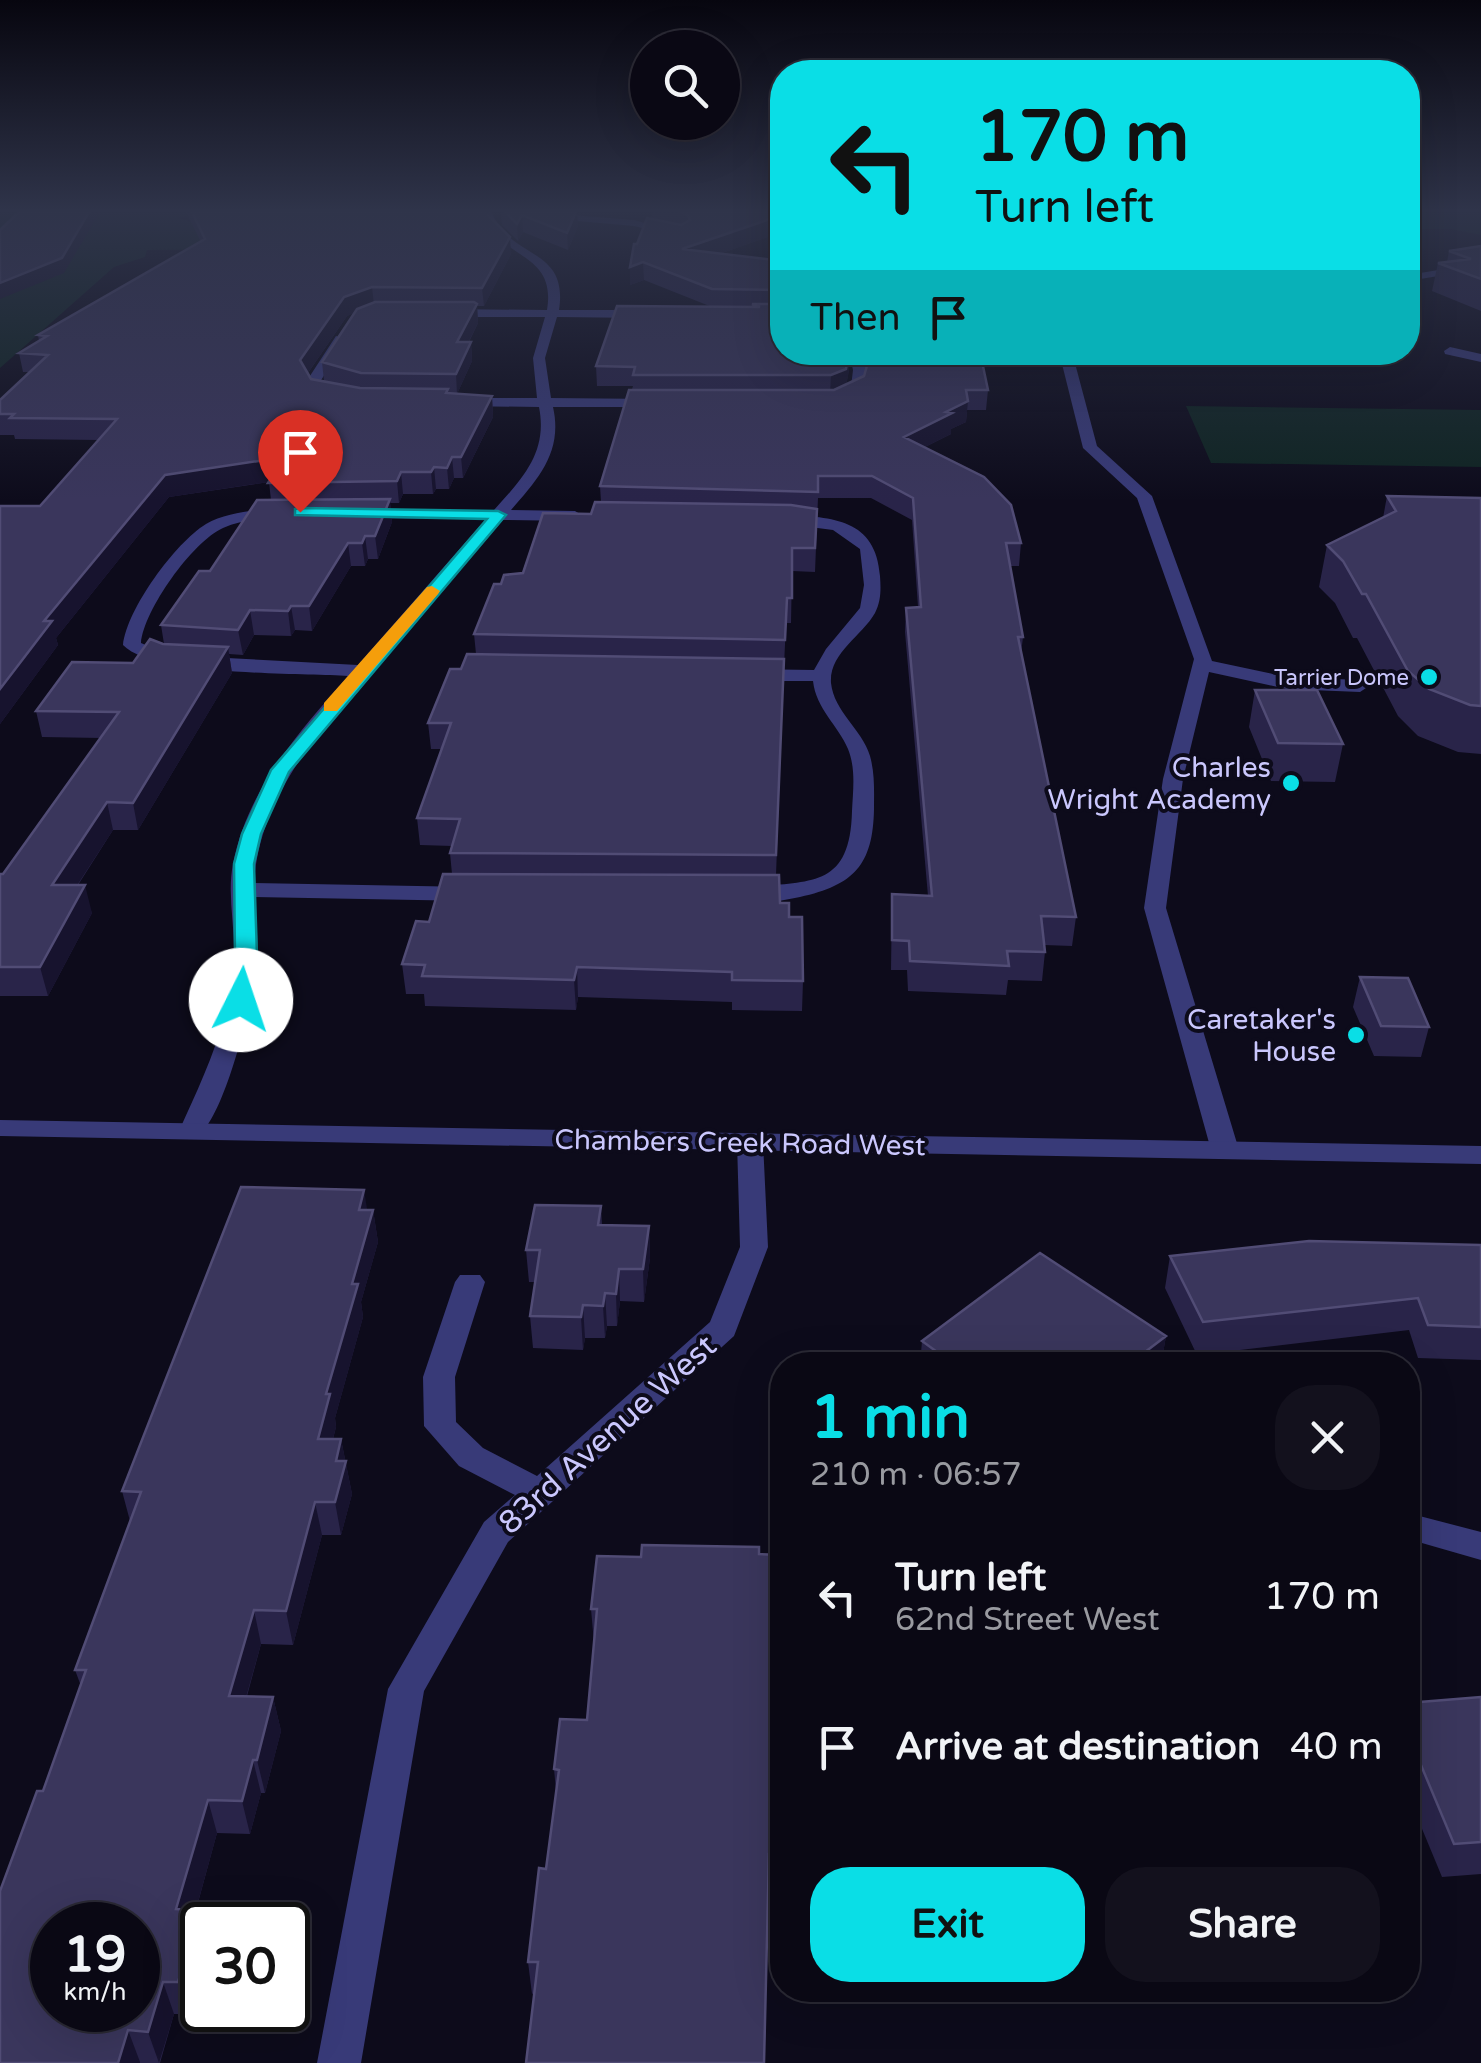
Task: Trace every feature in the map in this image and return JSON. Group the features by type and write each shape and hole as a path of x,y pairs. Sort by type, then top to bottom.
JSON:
{"street":[{"path":"192,1131 220,1068 241,1000 246,956 242,890 252,834 280,770 498,515 546,451 549,428 538,361 544,330 554,308"},
{"path":"424,312 656,314"},
{"path":"346,330 313,382 320,392 350,399"},
{"path":"1450,352 1481,358"},
{"path":"838,401 858,389 858,365"},
{"path":"1068,365 1090,448 1144,496 1204,665 1173,779 1155,908 1225,1150"},
{"path":"438,402 673,403"},
{"path":"300,512 221,523 195,541 145,607 130,640 135,649 186,662 362,671"},
{"path":"348,512 595,516"},
{"path":"721,896 807,888 849,866 862,838 861,760 825,697 821,676 834,650 861,621 871,602 870,552 861,537 829,525 772,519"},
{"path":"1204,665 1287,683 1360,686"},
{"path":"726,674 821,676"},
{"path":"242,890 489,894"},
{"name":"Chambers Creek Road West","path":"0,1128 1481,1155"},
{"name":"83rd Avenue West","path":"339,2063 406,1688 496,1532 724,1328 754,1247 750,1142"},
{"path":"470,1282 439,1377 440,1426 471,1457 542,1493"},
{"path":"1420,1529 1481,1546"}],"green space":[{"path":"0,308 67,308 0,368"},
{"path":"1186,406 1481,410 1481,467 1211,463"}],"building":[{"path":"84,308 336,308 300,360 311,379 360,388 448,389 446,393 492,396 461,457 452,457 447,468 434,467 431,472 401,472 397,481 268,483 285,457 165,475 44,621 52,621 0,689 0,506 40,506 117,419 10,418 14,414 0,414 0,400 48,355 19,353 47,336 38,335"},
{"path":"475,308 457,342 471,342 456,374 361,373 322,362 357,309"},
{"path":"616,308 770,308 770,365 847,365 831,375 633,375 635,367 596,366"},
{"path":"867,365 983,365 988,390 966,390 968,401 904,437 984,477 1011,505 1021,543 1006,543 1023,637 1018,637 1076,917 1041,916 1045,952 1007,951 1009,966 910,961 909,941 892,940 892,894 932,896 906,608 921,607 913,498 872,476 818,476 818,492 600,486 629,390 834,390 864,376"},
{"name":"Tarrier Dome","path":"1387,496 1481,498 1481,706 1429,689 1408,671 1366,594 1362,594 1343,561 1327,545 1396,511"},
{"path":"390,499 375,536 365,536 362,543 348,543 309,606 291,606 288,611 250,610 238,630 161,625 199,571 210,571 257,500"},
{"path":"595,502 791,505 817,509 815,548 792,548 792,598 787,598 785,640 474,634 494,584 501,584 504,575 523,573 543,513 591,514"},
{"path":"150,639 163,644 228,647 133,803 107,802 52,885 85,885 40,967 0,967 0,874 119,712 36,711 72,662 133,663"},
{"path":"467,654 784,659 776,855 450,853 460,819 417,818 451,723 428,723 450,669 461,669"},
{"path":"1255,690 1317,690 1343,744 1278,743"},
{"path":"443,874 779,875 780,903 789,903 789,917 802,917 803,981 732,980 732,972 577,967 574,980 422,976 425,965 402,964 416,921 429,922"},
{"path":"1360,977 1408,978 1429,1027 1381,1026"},
{"path":"241,1187 364,1190 359,1210 373,1210 352,1284 358,1284 326,1394 330,1394 318,1439 341,1439 336,1461 346,1461 335,1502 315,1502 286,1611 254,1610 229,1696 273,1697 242,1801 208,1800 176,1909 180,1909 178,1982 163,1982 160,1992 160,1902 30,1902 30,2032 127,2032 118,2063 0,2063 0,1891 37,1791 43,1791 86,1670 75,1670 141,1492 122,1491"},
{"path":"535,1205 601,1206 598,1225 649,1226 643,1269 619,1269 616,1294 605,1293 603,1306 583,1305 581,1317 530,1316 540,1250 526,1250"},
{"path":"1309,1241 1481,1245 1481,1327 1428,1325 1418,1298 1203,1322 1170,1256"},
{"path":"1040,1253 1166,1336 1145,1352 937,1352 922,1341"},
{"path":"642,1545 759,1547 759,1554 770,1555 770,1854 764,2063 526,2063 538,1962 528,1962 539,1868 546,1869 559,1770 554,1769 560,1719 587,1720 597,1609 591,1609 597,1556 641,1557"},
{"path":"1481,1697 1481,1842 1454,1844 1420,1763 1420,1702"}],"slow traffic":[{"path":"331,707 432,591"}],"place":[{"name":"Tarrier Dome","path":"1429,677"},
{"name":"Charles Wright Academy","path":"1291,783"},
{"name":"Caretaker's House","path":"1356,1035"}],"route":[{"path":"241,1000 246,956 244,864 266,796 298,745 498,515 300,512"}]}
